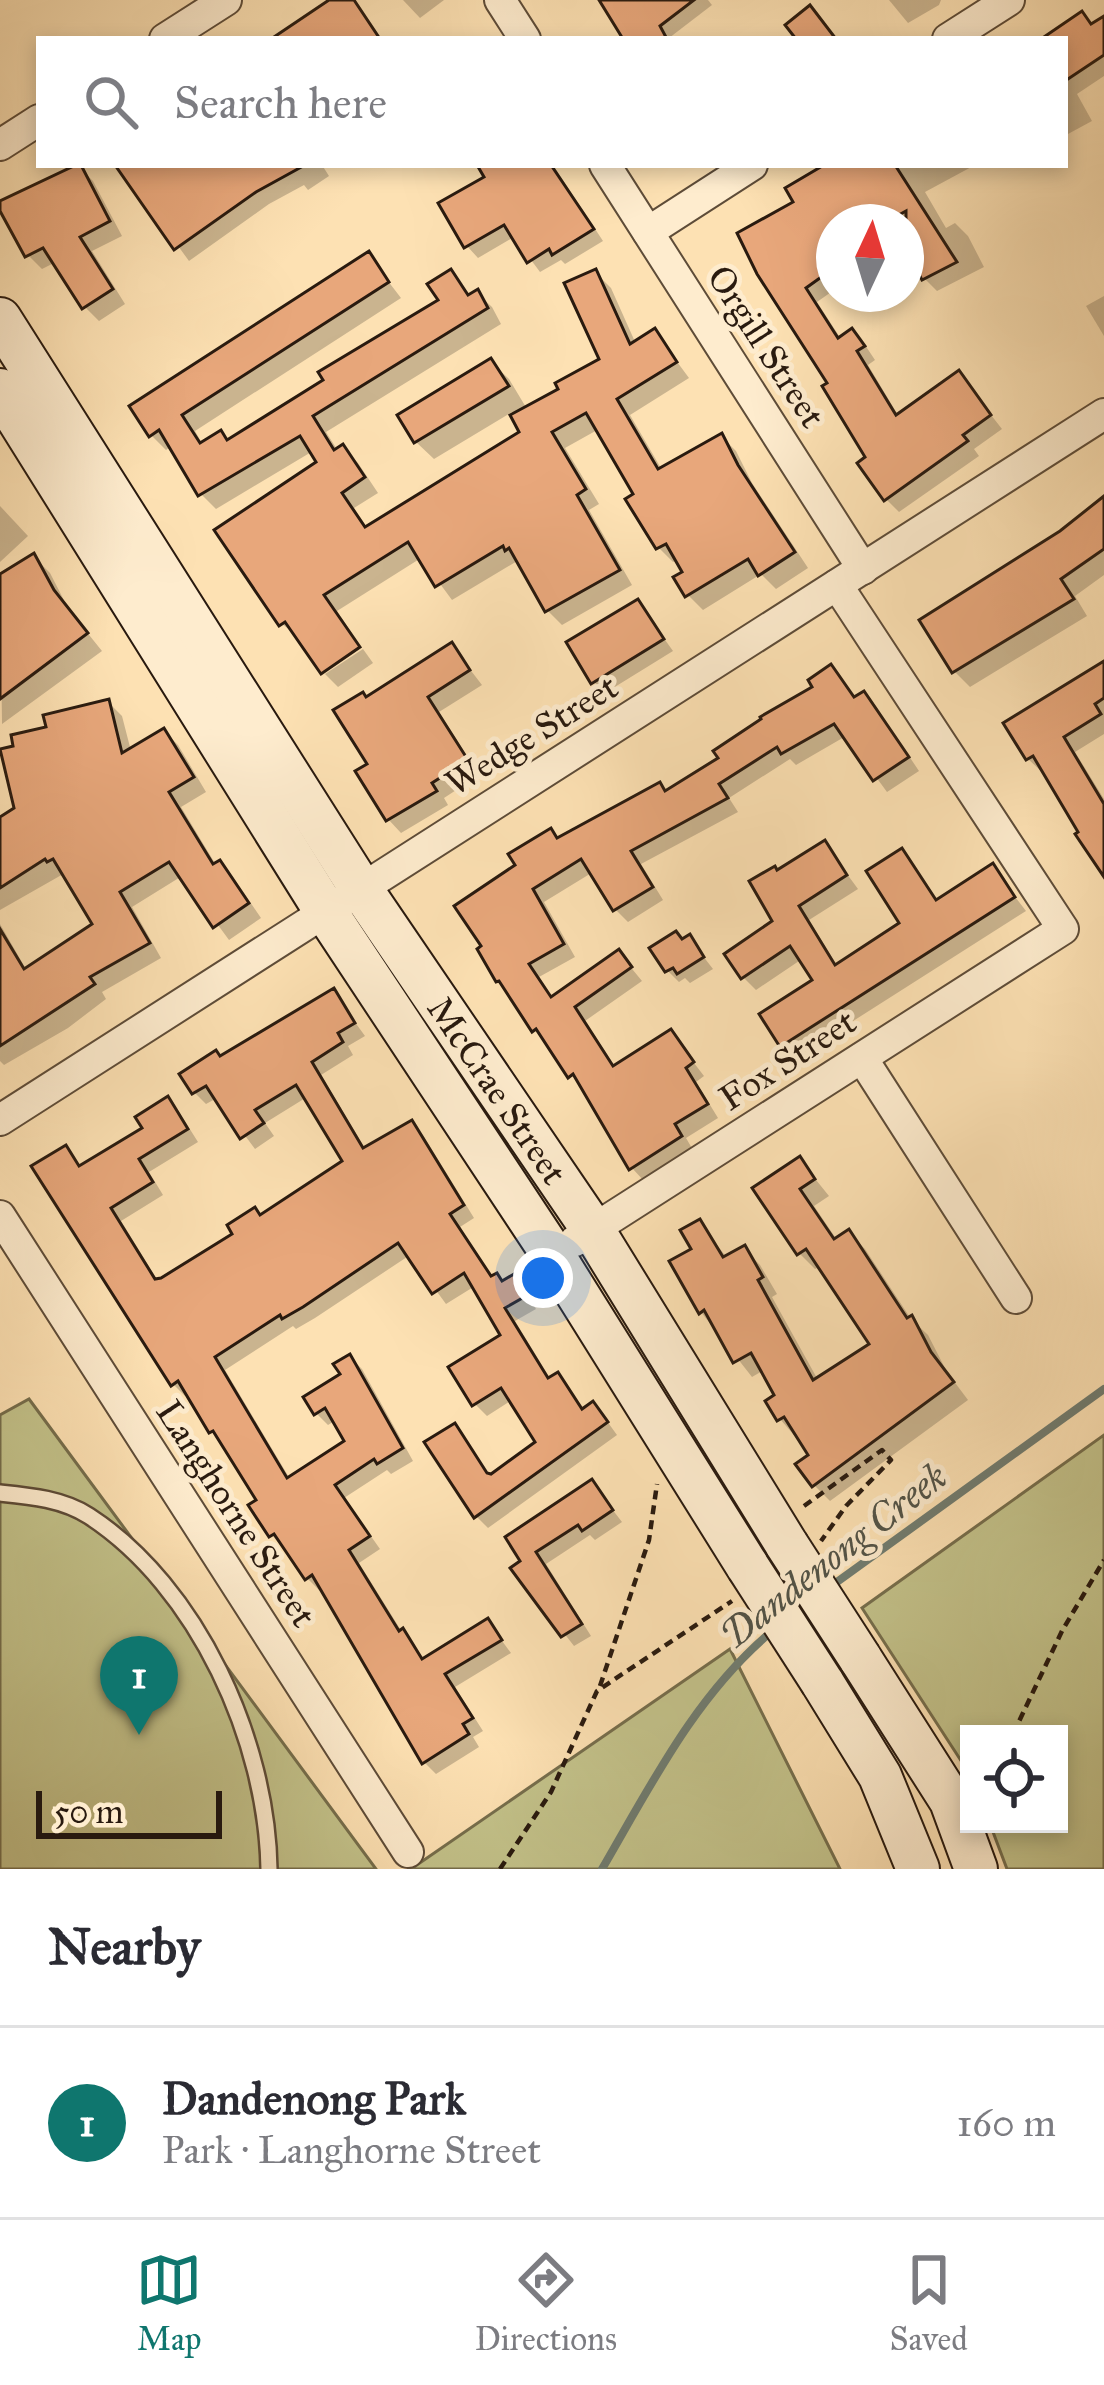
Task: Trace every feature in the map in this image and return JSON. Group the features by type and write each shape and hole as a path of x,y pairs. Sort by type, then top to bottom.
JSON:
{"main road":[{"name":"McCrae Street","path":"0,320 553,1255 664,1428 742,1583 822,1682 880,1776 917,1869"},
{"name":"McCrae Street","path":"0,390 343,900 593,1230 802,1535 860,1658 951,1801 976,1865"}],"street":[{"path":"170,36 226,0"},
{"path":"500,0 523,36"},
{"path":"953,36 1009,0"},
{"path":"0,145 36,122"},
{"name":"Orgill Street","path":"607,168 1063,929"},
{"path":"648,232 747,168"},
{"name":"Wedge Street","path":"0,1120 1104,413"},
{"name":"Fox Street","path":"553,1255 1063,929"},
{"path":"862,1058 1016,1298"},
{"name":"Langhorne Street","path":"0,1216 408,1852"}],"lane":[{"path":"0,1493 60,1502 88,1515 144,1563 179,1602 200,1632 252,1756 266,1824 269,1869"}],"path":[{"path":"500,1869 551,1792 597,1691 649,1540 664,1428"},
{"path":"882,1450 891,1460 846,1506 802,1535 816,1495 882,1450"},
{"path":"1017,1725 1062,1630 1104,1559"},
{"path":"597,1691 742,1583"}],"shaded area":[{"path":"29,1399 376,1869 0,1869 0,1415"},
{"path":"1104,1435 1104,1869 1007,1869 993,1833 1068,1833 1068,1725 960,1725 960,1759 862,1608"},
{"path":"730,1649 840,1869 411,1869"}],"building":[{"path":"329,0 354,0 378,36 275,36"},
{"path":"599,0 694,0 660,26 665,36 621,36"},
{"path":"810,5 834,36 794,36 785,25"},
{"path":"1082,11 1091,24 1104,16 1104,55 1068,79 1068,36 1045,36"},
{"path":"70,168 83,168 110,221 80,237 113,289 82,309 43,248 25,257 0,211 0,201"},
{"path":"117,168 300,168 256,192 174,250"},
{"path":"479,168 553,168 594,229 552,255 549,249 527,263 504,225 464,248 438,203 484,177"},
{"path":"819,168 897,168 920,204 816,204 816,281 806,288 816,312 821,312 838,338 852,328 865,346 857,351 896,415 959,370 991,415 963,435 968,441 884,501 857,463 865,457 822,386 827,383 757,274 737,233 793,202 785,188"},
{"path":"924,210 957,262 924,279"},
{"path":"369,251 389,282 182,415 200,443 221,430 227,440 323,380 318,372 438,300 427,284 451,269 468,295 478,289 488,308 313,416 334,450 343,444 365,477 342,493 365,527 519,432 510,415 599,359 564,283 596,269 630,344 655,328 677,362 617,399 658,469 722,433 795,552 758,576 748,559 685,597 673,577 682,572 666,544 656,549 625,499 633,494 586,413 552,432 586,489 577,495 620,570 545,612 509,548 505,551 503,546 435,587 408,542 324,595 360,647 321,674 285,622 279,626 214,530 316,462 300,436 198,496 159,430 149,437 129,406"},
{"path":"491,358 509,386 414,443 397,415"},
{"path":"1104,496 1104,549 1061,579 1074,599 952,673 919,620 1060,531"},
{"path":"34,553 54,590 88,633 0,699 0,574"},
{"path":"638,599 664,639 591,684 566,642"},
{"path":"452,642 470,670 428,697 468,760 432,783 437,791 386,821 355,771 367,764 333,710 363,692 366,697"},
{"path":"1104,661 1104,698 1095,704 1101,714 1064,737 1104,804 1104,877 1033,756 1026,760 1003,723"},
{"path":"831,664 854,697 864,691 909,757 873,781 834,724 781,754 777,747 719,784 728,798 631,851 653,887 613,911 581,859 533,889 564,944 529,964 551,997 619,949 632,967 575,1007 613,1066 671,1029 694,1062 686,1068 708,1104 675,1124 682,1136 629,1170 573,1074 568,1078 536,1029 532,1032 496,982 477,949 481,946 454,906 515,865 508,854 551,828 557,838 660,782 665,791 718,758 713,751 812,687 808,680"},
{"path":"109,699 122,753 164,728 194,777 169,792 213,864 220,860 249,903 213,928 169,862 120,892 150,943 90,977 95,984 0,1046 0,929 24,969 92,924 53,859 45,859 0,888 0,817 14,808 0,749 13,746 11,735 46,727 43,715"},
{"path":"825,840 847,875 799,906 835,965 899,923 866,871 902,848 936,900 993,863 1015,897 780,1047 759,1014 812,980 790,946 741,979 724,954 772,921 749,881 775,866 777,870"},
{"path":"676,931 682,939 690,934 704,957 677,974 673,968 665,972 649,948"},
{"path":"334,988 355,1023 338,1033 343,1042 312,1062 363,1148 412,1120 464,1205 450,1214 491,1276 497,1273 502,1281 514,1274 526,1296 505,1308 548,1378 558,1372 582,1409 593,1401 608,1422 474,1518 424,1442 455,1423 491,1474 535,1442 501,1388 472,1406 448,1367 500,1335 464,1273 432,1294 398,1243 303,1307 282,1319 280,1315 215,1357 287,1478 344,1441 325,1408 314,1415 303,1397 340,1374 333,1364 350,1354 403,1448 377,1464 374,1459 335,1485 370,1536 349,1550 422,1659 488,1618 502,1640 445,1674 473,1718 463,1724 469,1734 422,1764 312,1575 305,1580 274,1534 269,1537 248,1505 256,1500 213,1431 209,1433 178,1381 171,1386 31,1166 66,1145 79,1166 142,1128 135,1117 168,1096 188,1129 139,1159 153,1182 111,1208 155,1279 161,1278 232,1234 227,1225 255,1207 260,1215 342,1161 296,1085 255,1110 264,1123 240,1139 206,1086 192,1094 179,1074 216,1050 220,1056"},
{"path":"800,1156 815,1179 800,1189 834,1239 849,1229 954,1382 812,1487 795,1464 808,1455 784,1417 777,1421 765,1401 774,1395 751,1353 733,1363 704,1310 699,1314 669,1261 691,1249 680,1230 700,1219 723,1257 745,1245 763,1277 758,1280 813,1380 869,1344 806,1249 797,1255 752,1188"},
{"path":"592,1479 613,1510 536,1552 582,1624 561,1637 510,1568 520,1561 505,1537"}],"waterway":[{"name":"Dandenong Creek","path":"830,1587 1104,1389"},
{"name":"Dandenong Creek","path":"602,1869 697,1713 771,1632"}],"place":[{"name":"Dandenong Park","path":"139,1735"}]}
